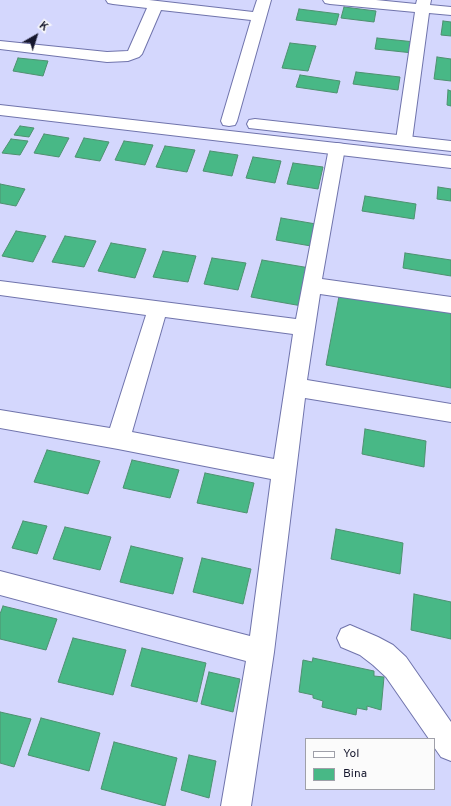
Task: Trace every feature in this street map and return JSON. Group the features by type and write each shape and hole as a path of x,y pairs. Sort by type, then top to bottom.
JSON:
{"street":[{"path":"113,0 156,4 259,5 222,120 451,146"},
{"path":"330,0 423,4 451,11"},
{"path":"0,45 107,57 128,56 134,54 156,4"},
{"path":"404,140 423,4"},
{"path":"1,108 134,110"},
{"path":"1,108 451,162"},
{"path":"236,806 261,652 295,387 337,148"},
{"path":"312,285 451,305"},
{"path":"0,288 305,328"},
{"path":"118,439 158,308"},
{"path":"295,387 451,413"},
{"path":"0,419 118,439 284,471"},
{"path":"0,583 261,652"},
{"path":"350,638 369,646 383,655 396,667 451,747"}],"building":[{"path":"344,7 376,11 374,22 341,18"},
{"path":"299,9 339,14 336,25 296,20"},
{"path":"443,21 451,22 451,36 441,35"},
{"path":"377,38 415,42 413,53 375,49"},
{"path":"290,43 316,46 308,71 282,68"},
{"path":"437,57 451,59 451,81 434,79"},
{"path":"18,58 48,61 43,76 13,71"},
{"path":"356,72 400,77 398,90 353,84"},
{"path":"300,75 340,81 337,93 296,87"},
{"path":"448,90 451,91 451,106 447,105"},
{"path":"20,126 34,128 29,137 14,135"},
{"path":"44,134 69,138 59,157 34,153"},
{"path":"84,138 109,142 100,161 75,157"},
{"path":"11,139 28,141 20,155 2,153"},
{"path":"124,141 153,145 145,165 115,160"},
{"path":"165,146 195,150 187,172 156,167"},
{"path":"210,151 238,155 232,176 203,171"},
{"path":"253,157 281,161 275,183 246,178"},
{"path":"293,163 323,167 318,189 287,184"},
{"path":"0,184 25,189 16,206 0,203"},
{"path":"438,187 451,189 451,201 437,199"},
{"path":"365,196 416,204 414,219 362,211"},
{"path":"281,218 316,224 311,246 276,240"},
{"path":"16,231 46,236 33,262 2,256"},
{"path":"65,236 96,241 84,267 52,262"},
{"path":"111,243 146,249 135,278 98,271"},
{"path":"163,251 196,256 188,282 153,277"},
{"path":"405,253 451,260 451,276 403,268"},
{"path":"212,258 246,263 238,290 204,284"},
{"path":"262,260 310,268 302,306 251,297"},
{"path":"340,291 451,310 451,388 326,365"},
{"path":"365,429 426,441 424,467 362,454"},
{"path":"47,450 100,461 88,494 34,482"},
{"path":"132,460 179,470 170,498 123,488"},
{"path":"205,473 254,483 247,513 197,503"},
{"path":"23,521 47,526 37,554 12,548"},
{"path":"65,527 111,537 100,570 53,559"},
{"path":"336,529 403,543 400,574 331,559"},
{"path":"131,546 183,558 173,594 120,582"},
{"path":"202,558 251,569 243,604 193,592"},
{"path":"414,594 451,602 451,639 411,630"},
{"path":"3,606 57,619 46,650 0,639 0,614"},
{"path":"73,638 126,650 113,695 58,682"},
{"path":"142,648 206,663 197,702 131,686"},
{"path":"313,658 374,671 374,676 384,677 381,710 367,706 367,710 357,708 356,715 322,707 323,701 313,698 313,695 299,692 303,660 312,662"},
{"path":"209,672 240,679 233,712 201,704"},
{"path":"0,712 31,719 14,767 0,763"},
{"path":"41,718 100,733 89,771 28,755"},
{"path":"114,742 177,758 165,806 101,789"},
{"path":"189,755 216,761 209,798 181,790"}]}
